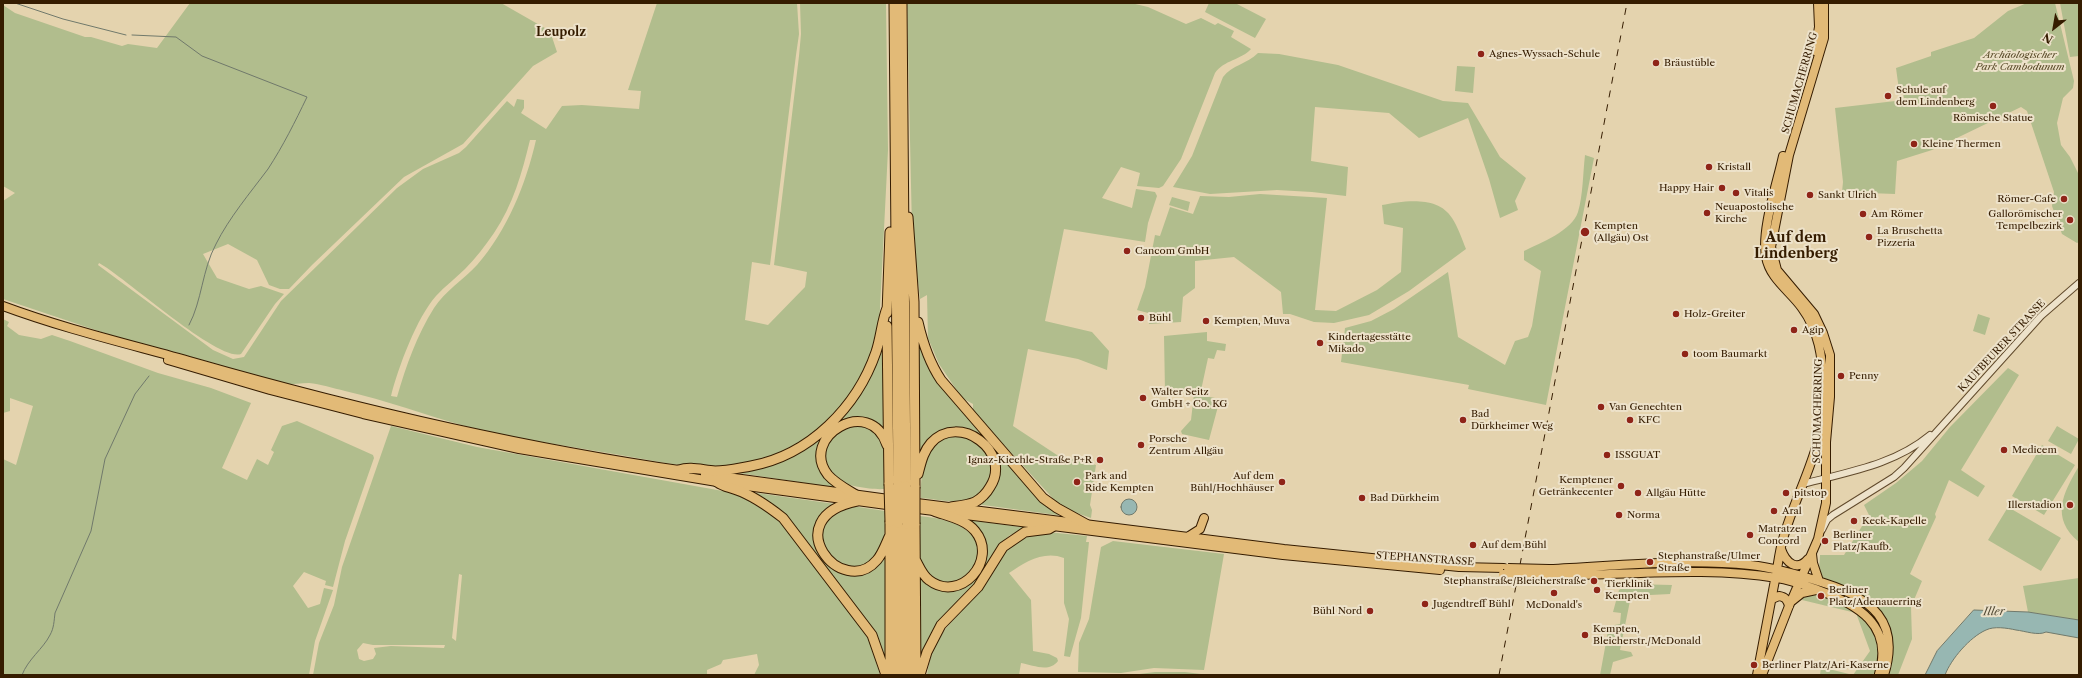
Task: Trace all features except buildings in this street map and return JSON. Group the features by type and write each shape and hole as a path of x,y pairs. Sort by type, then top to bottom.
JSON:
{"highway":[{"path":"894,3 895,189 902,523 908,675"},
{"path":"899,675 902,523 902,3"},
{"path":"889,455 887,308 891,208 895,189"},
{"path":"902,486 914,302 908,207 903,197"},
{"path":"914,302 917,309 922,340 931,365 941,380 1043,498 1057,508 1086,524"},
{"path":"679,470 685,468 715,471 753,466 791,452 822,431 846,408 866,376 876,352 887,308"},
{"path":"902,486 889,455 885,438 872,425 861,422 851,422 840,425 832,432 823,448 822,456 824,465 828,474 856,498 835,508 823,520 818,536 819,546 824,555 839,567 850,570 859,570 877,560 890,535 902,523"},
{"path":"902,486 926,450 938,437 957,432 966,432 978,437 989,449 995,463 995,474 992,484 981,498 973,503 951,507"},
{"path":"717,482 723,487 737,490 769,506 783,518 872,635 886,675"},
{"path":"902,523 915,559 929,580 945,586 963,584 975,574 980,566 983,549 980,539 974,530 965,523 934,511"},
{"path":"920,675 927,652 937,631 978,587 1003,547 1025,532 1049,529 1054,526"},
{"path":"890,535 890,675"},
{"path":"915,559 916,675"}],"main road":[{"name":"SCHUMACHERRING","path":"1789,604 1821,531 1826,503 1826,442 1830,392 1830,355 1824,333 1814,314 1777,270 1771,247 1789,155 1813,68 1819,32 1818,3"},
{"name":"SCHUMACHERRING","path":"1781,547 1816,451 1822,424 1824,386 1816,332 1806,314 1772,274 1766,258 1765,247 1769,220 1784,154 1824,38 1824,3"},
{"path":"3,306 142,350 364,408 566,451 856,498"},
{"path":"142,350 178,364 363,414 526,450 717,482 856,498"},
{"name":"STEPHANSTRASSE","path":"856,498 951,507 1189,536 1364,561"},
{"name":"STEPHANSTRASSE","path":"856,498 934,511 1097,531 1146,539 1374,562 1471,570 1722,573 1800,579"},
{"path":"1189,536 1200,529 1204,518"},
{"path":"1781,547 1786,561 1797,566 1805,562 1812,554"},
{"path":"1764,567 1771,563 1781,547"},
{"path":"1756,675 1781,547"},
{"path":"1812,554 1812,563 1819,581"},
{"name":"STEPHANSTRASSE","path":"1549,572 1632,564 1721,563 1777,569 1800,579"},
{"path":"1753,575 1768,585 1772,596"},
{"path":"1800,579 1819,581 1848,592 1870,606 1879,615 1886,628 1890,646 1884,675"},
{"path":"1800,579 1816,590 1854,605 1873,621 1878,633 1881,648 1882,660 1878,675"},
{"path":"1762,675 1789,604 1802,593 1816,590"},
{"path":"1772,596 1783,597 1789,604"}],"street":[{"name":"KAUFBEURER STRASSE","path":"1821,531 1833,515 1894,477 2041,316 2079,283"},
{"name":"KAUFBEURER STRASSE","path":"1803,484 1874,465 1902,454 1914,448 1942,425"}],"green space":[{"path":"190,3 501,3 550,31 557,52 533,66 463,144 404,177 289,289 280,289 269,285 257,260 228,244 203,254 217,278 249,289 261,286 284,294 275,304 241,354 229,353 213,345 171,317 112,271 99,263 98,265 213,350 233,359 244,357 281,301 397,188 423,169 459,153 507,101 514,107 517,99 524,100 524,108 521,113 546,129 562,106 582,105 639,109 641,91 628,90 657,3 797,3 799,34 770,265 752,262 745,320 768,325 805,287 807,272 774,265 799,56 801,34 800,3 886,3 888,150 879,328 870,357 857,383 840,407 821,427 799,443 773,455 745,463 715,467 701,467 661,462 500,434 465,426 375,399 318,384 306,383 285,385 140,345 3,299 3,201 15,193 3,186 3,5 15,13 85,37 91,37 122,46 128,44 157,48","holes":["530,140 536,140 521,190 506,222 488,252 472,270 443,296 434,308 412,351 397,397 391,396 403,358 415,329 436,296 469,265 494,233 512,200 524,165"]},
{"path":"907,3 1131,3 1148,7 1186,24 1201,18 1215,25 1218,23 1234,31 1231,37 1251,49 1242,56 1223,65 1215,73 1181,159 1163,186 1159,188 1137,186 1140,173 1121,167 1102,198 1132,208 1136,189 1155,192 1157,196 1148,223 1145,242 1064,229 1045,321 1092,332 1109,351 1107,370 1078,359 1028,349 1013,426 1057,455 1096,465 1090,505 1092,510 1091,518 1068,510 1058,504 973,411 973,404 962,398 939,364 928,338 927,295 920,299 912,230"},
{"path":"1209,3 1235,3 1266,19 1255,38 1205,12"},
{"name":"Archäologischer Park Cambodunum","path":"2027,3 2055,3 2074,81 2073,88 2063,98 2057,123 2061,145 2070,157 2079,175 2079,242 2077,243 2062,234 2052,206 2054,192 2027,111 2021,107 1932,150 1897,161 1895,194 1842,192 1843,182 1835,108 1904,100 1903,91 1899,90 1896,68 1931,56 1931,52 1974,38 2008,11"},
{"path":"2060,3 2079,3 2079,56 2070,57"},
{"path":"1258,53 1279,54 1338,65 1443,101 1468,103 1500,157 1526,178 1515,201 1518,210 1500,218 1489,179 1468,118 1419,138 1389,113 1315,107 1311,161 1348,167 1346,196 1277,190 1210,194 1173,187 1192,156 1223,77 1231,70 1254,57"},
{"path":"1457,66 1475,67 1473,93 1455,91"},
{"path":"1585,155 1594,158 1546,405 1468,389 1469,385 1341,362 1345,328 1371,321 1394,309 1448,272 1458,337 1505,365 1515,341 1528,337 1532,326 1541,271 1524,260 1524,251 1555,236 1575,219 1581,199"},
{"path":"1260,194 1327,198 1315,310 1336,311 1377,290 1401,272 1403,228 1384,224 1382,205 1420,201 1438,206 1446,211 1452,218 1466,249 1409,291 1369,315 1334,323 1314,322 1290,314 1283,314 1281,292 1234,257 1195,261 1195,288 1183,297 1181,322 1149,324 1148,313 1137,310 1145,287 1155,235 1160,236 1170,207 1193,214 1200,196 1229,197"},
{"path":"1172,197 1190,202 1188,211 1169,205"},
{"path":"1978,314 1990,318 1985,335 1973,331"},
{"path":"3,319 9,322 7,326 19,335 41,339 52,335 158,373 211,388 251,403 222,468 247,480 257,459 268,465 274,452 271,450 282,426 297,421 373,455 374,458 345,541 333,587 325,585 326,581 304,572 293,586 308,608 320,604 324,588 333,590 315,641 309,675 3,675 3,459 16,465 33,406 10,398 10,411 3,413"},
{"path":"885,331 885,433 872,422 860,418 849,419 833,425 819,447 838,488 732,472 774,462 841,417"},
{"path":"1207,332 1207,341 1226,344 1225,351 1217,350 1214,359 1208,358 1200,395 1220,399 1209,440 1182,434 1181,431 1191,420 1194,394 1165,391 1164,336"},
{"path":"917,335 919,342 983,435 964,428 946,429 917,461"},
{"path":"2008,368 2019,375 1961,470 1985,486 1978,497 1949,480 1935,514 1936,517 1910,574 1922,581 1911,607 1912,639 1898,675 1853,675 1870,651 1856,613 1802,600 1819,570 1820,555 1844,555 1869,515 1864,505 1896,483 1922,461 1950,427"},
{"path":"852,425 867,427 880,437 883,445 885,463 884,489 873,489 845,484 836,479 829,469 825,456 827,443 830,437 843,428"},
{"path":"391,426 477,447 734,493 764,510 780,522 868,636 880,675 754,675 759,665 757,654 723,660 721,664 707,670 707,675 313,675 319,643 334,605 342,567","holes":["459,574 462,575 456,641 452,638","363,643 373,645 445,645 444,648 391,646 374,648 376,654 373,659 364,661 359,659 357,650"]},
{"path":"2057,426 2079,439 2071,454 2048,441"},
{"path":"966,435 982,446 989,455 991,471 990,478 986,486 975,497 962,501 921,498 921,480 925,461 934,444 941,439 950,436"},
{"path":"991,445 1064,516 976,504 996,477 998,471 996,455"},
{"path":"2042,445 2075,465 2044,515 2012,496"},
{"name":"Illerstadion","path":"2079,466 2079,542 2070,533 2065,524 2062,515 2062,505 2068,486"},
{"path":"750,492 835,504 822,516 818,524 815,540 820,556 827,563 852,575 886,550 888,674 884,655 805,541"},
{"path":"852,506 885,511 884,536 880,550 870,562 858,567 845,565 834,559 826,549 822,537 823,525 832,514 836,511"},
{"path":"2008,507 2061,538 2041,571 1988,540"},
{"path":"920,516 951,522 970,533 978,546 978,559 971,571 960,580 947,583 933,578 922,567 918,548"},
{"path":"967,520 1029,528 1010,535 1000,544 981,577 920,662 918,572 923,579 959,588 985,553"},
{"path":"1047,532 1087,536 1086,542 1089,542 1081,618 1070,657 1064,656 1069,619 1064,603 1064,558 1049,555 1028,561 1009,573 1031,600 1033,651 1049,654 1057,658 1058,661 1054,665 1050,667 1041,667 1021,663 1019,675 927,675 933,650 938,640 949,624 973,598 1001,555 1010,546 1020,540"},
{"path":"1113,541 1224,554 1204,670 1154,668 1121,673 1078,672 1079,643 1089,619 1101,547"},
{"path":"2079,578 2079,620 2028,612 2023,586"},
{"path":"1629,584 1672,585 1670,594 1631,596 1620,650 1631,652 1633,656 1613,662 1610,675 1600,675 1609,626 1620,624 1621,613 1613,612 1619,590"},
{"path":"1821,667 1853,675 1820,675"},
{"path":"1155,672 1185,672 1209,675 1132,675"}],"water":[{"path":"1126,499 1132,499 1137,504 1135,513 1132,515 1126,515 1121,510 1121,504"},
{"name":"Iller","path":"1974,610 2028,612 2079,620 2079,638 2046,632 2035,633 2005,628 1989,629 1980,633 1962,649 1952,662 1945,675 1925,675 1937,651"}],"waterway":[{"path":"15,3 63,19 126,35"},
{"path":"132,35 176,37 202,56 307,97 289,134 268,169 233,215 221,234 211,254 197,306 189,325"},
{"path":"22,675 28,664 44,645 51,632 54,624 55,613 91,531 105,459 135,394 149,376"}],"railway":[{"path":"1499,675 1627,3"}],"place":[{"name":"Agnes-Wyssach-Schule","path":"1481,54"},
{"name":"Bräustüble","path":"1656,63"},
{"name":"Schule auf dem Lindenberg","path":"1888,96"},
{"name":"Römische Statue","path":"1993,106"},
{"name":"Kleine Thermen","path":"1914,144"},
{"name":"Kristall","path":"1709,167"},
{"name":"Happy Hair","path":"1722,188"},
{"name":"Vitalis","path":"1736,193"},
{"name":"Sankt Ulrich","path":"1810,195"},
{"name":"Römer-Cafe","path":"2064,199"},
{"name":"Neuapostolische Kirche","path":"1707,213"},
{"name":"Am Römer","path":"1863,214"},
{"name":"Gallorömischer Tempelbezirk","path":"2070,220"},
{"name":"Kempten (Allgäu) Ost","path":"1585,232"},
{"name":"La Bruschetta Pizzeria","path":"1869,237"},
{"name":"Cancom GmbH","path":"1127,251"},
{"name":"Holz-Greiter","path":"1676,314"},
{"name":"Bühl","path":"1141,318"},
{"name":"Kempten, Muva","path":"1206,321"},
{"name":"Agip","path":"1794,330"},
{"name":"Kindertagesstätte Mikado","path":"1320,343"},
{"name":"toom Baumarkt","path":"1685,354"},
{"name":"Penny","path":"1841,376"},
{"name":"Walter Seitz GmbH + Co. KG","path":"1143,398"},
{"name":"Van Genechten","path":"1601,407"},
{"name":"Bad Dürkheimer Weg","path":"1463,420"},
{"name":"KFC","path":"1630,420"},
{"name":"Porsche Zentrum Allgäu","path":"1141,445"},
{"name":"Medicem","path":"2004,450"},
{"name":"ISSGUAT","path":"1607,455"},
{"name":"Ignaz-Kiechle-Straße P+R","path":"1100,460"},
{"name":"Park and Ride Kempten","path":"1077,482"},
{"name":"Auf dem Bühl/Hochhäuser","path":"1282,482"},
{"name":"Kemptener Getränkecenter","path":"1621,486"},
{"name":"Allgäu Hütte","path":"1638,493"},
{"name":"pitstop","path":"1786,493"},
{"name":"Bad Dürkheim","path":"1362,498"},
{"name":"Illerstadion","path":"2070,505"},
{"name":"Aral","path":"1774,511"},
{"name":"Norma","path":"1619,515"},
{"name":"Keck-Kapelle","path":"1854,521"},
{"name":"Matratzen Concord","path":"1750,535"},
{"name":"Berliner Platz/Kaufb.","path":"1825,541"},
{"name":"Auf dem Bühl","path":"1473,545"},
{"name":"Stephanstraße/Ulmer Straße","path":"1650,562"},
{"name":"Stephanstraße/Bleicherstraße","path":"1594,581"},
{"name":"Tierklinik Kempten","path":"1597,590"},
{"name":"McDonald's","path":"1554,593"},
{"name":"Berliner Platz/Adenauerring","path":"1821,596"},
{"name":"Jugendtreff Bühl","path":"1425,604"},
{"name":"Bühl Nord","path":"1370,611"},
{"name":"Kempten, Bleicherstr./McDonald","path":"1585,635"},
{"name":"Berliner Platz/Ari-Kaserne","path":"1754,665"}],"district":[{"name":"Leupolz","path":"561,33"},
{"name":"Auf dem Lindenberg","path":"1796,246"}]}
